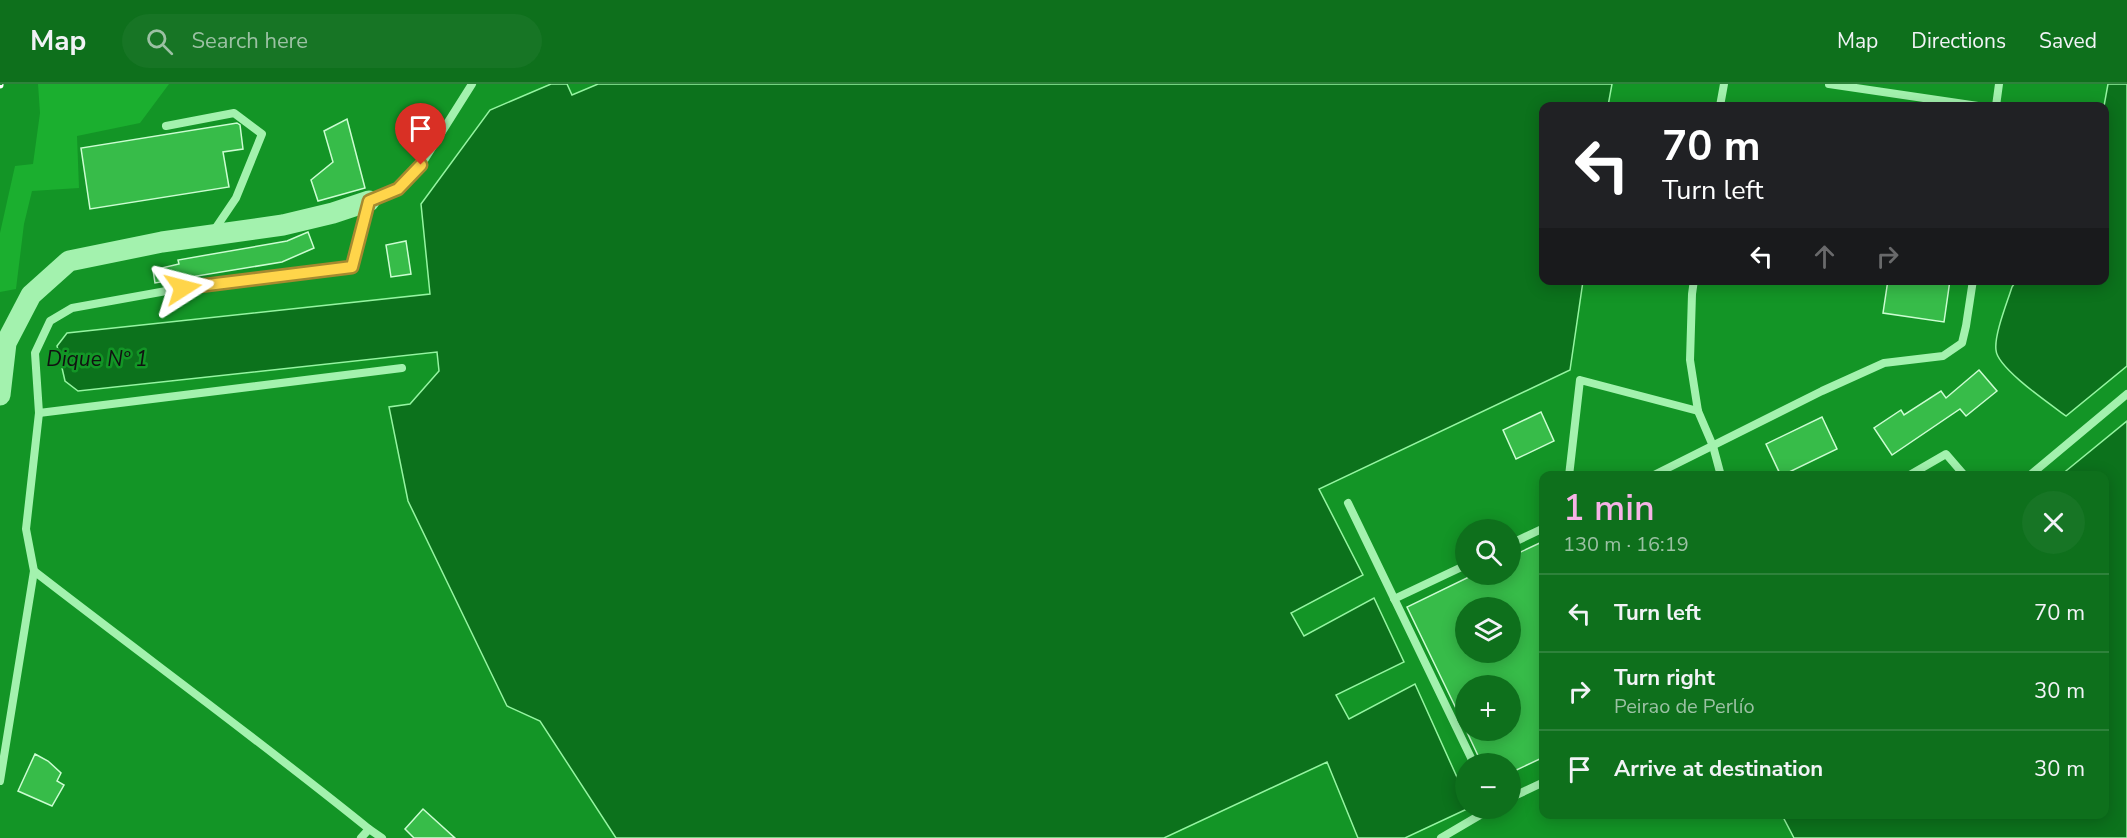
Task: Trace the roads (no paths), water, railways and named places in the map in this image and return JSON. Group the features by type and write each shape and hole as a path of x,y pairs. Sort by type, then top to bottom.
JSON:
{"street":[{"path":"0,396 6,343 31,295 69,261 114,250 283,225 333,213 369,201"}],"lane":[{"path":"0,781 34,571 26,529 39,413 35,353 50,321 72,308 205,284 352,267 369,201 398,189 421,165 472,84"},
{"path":"1721,102 1724,84"},
{"path":"1829,84 1951,102"},
{"path":"1997,102 1999,84"},
{"path":"166,126 234,113 262,134 236,198 211,235"},
{"path":"1694,285 1690,360 1698,411 1713,446 1720,471"},
{"path":"1662,471 1822,391 1884,363 1943,356 1962,343 1971,285"},
{"path":"39,413 402,368"},
{"path":"1570,471 1580,380 1698,411"},
{"path":"2035,471 2127,394"},
{"path":"1917,471 1946,454 1961,471"},
{"path":"1347,503 1468,753"},
{"path":"1521,539 1539,530"},
{"path":"1394,599 1455,570"},
{"path":"34,571 293,768 381,838"},
{"path":"1521,793 1539,784"},
{"path":"1441,838 1473,819"},
{"path":"361,838 369,829"}],"water":[{"name":"Dique Nº 1","path":"551,84 567,84 572,95 598,84 1612,84 1609,102 1539,102 1539,285 1582,285 1570,370 1319,489 1363,575 1291,613 1304,636 1374,598 1404,662 1336,695 1349,719 1415,684 1455,773 1455,815 1405,838 1358,838 1327,762 1164,838 616,838 540,721 507,706 408,501 389,407 410,404 439,371 437,352 78,391 65,381 57,346 67,333 430,294 421,204 490,110"},
{"path":"2108,84 2127,84 2127,366 2066,416 2014,376 1999,358 1996,344 2004,310 2013,285 2109,285 2109,102 2105,102"},
{"path":"2127,421 2127,838 1794,838 1784,819 2109,819 2109,471 2066,471"}]}
